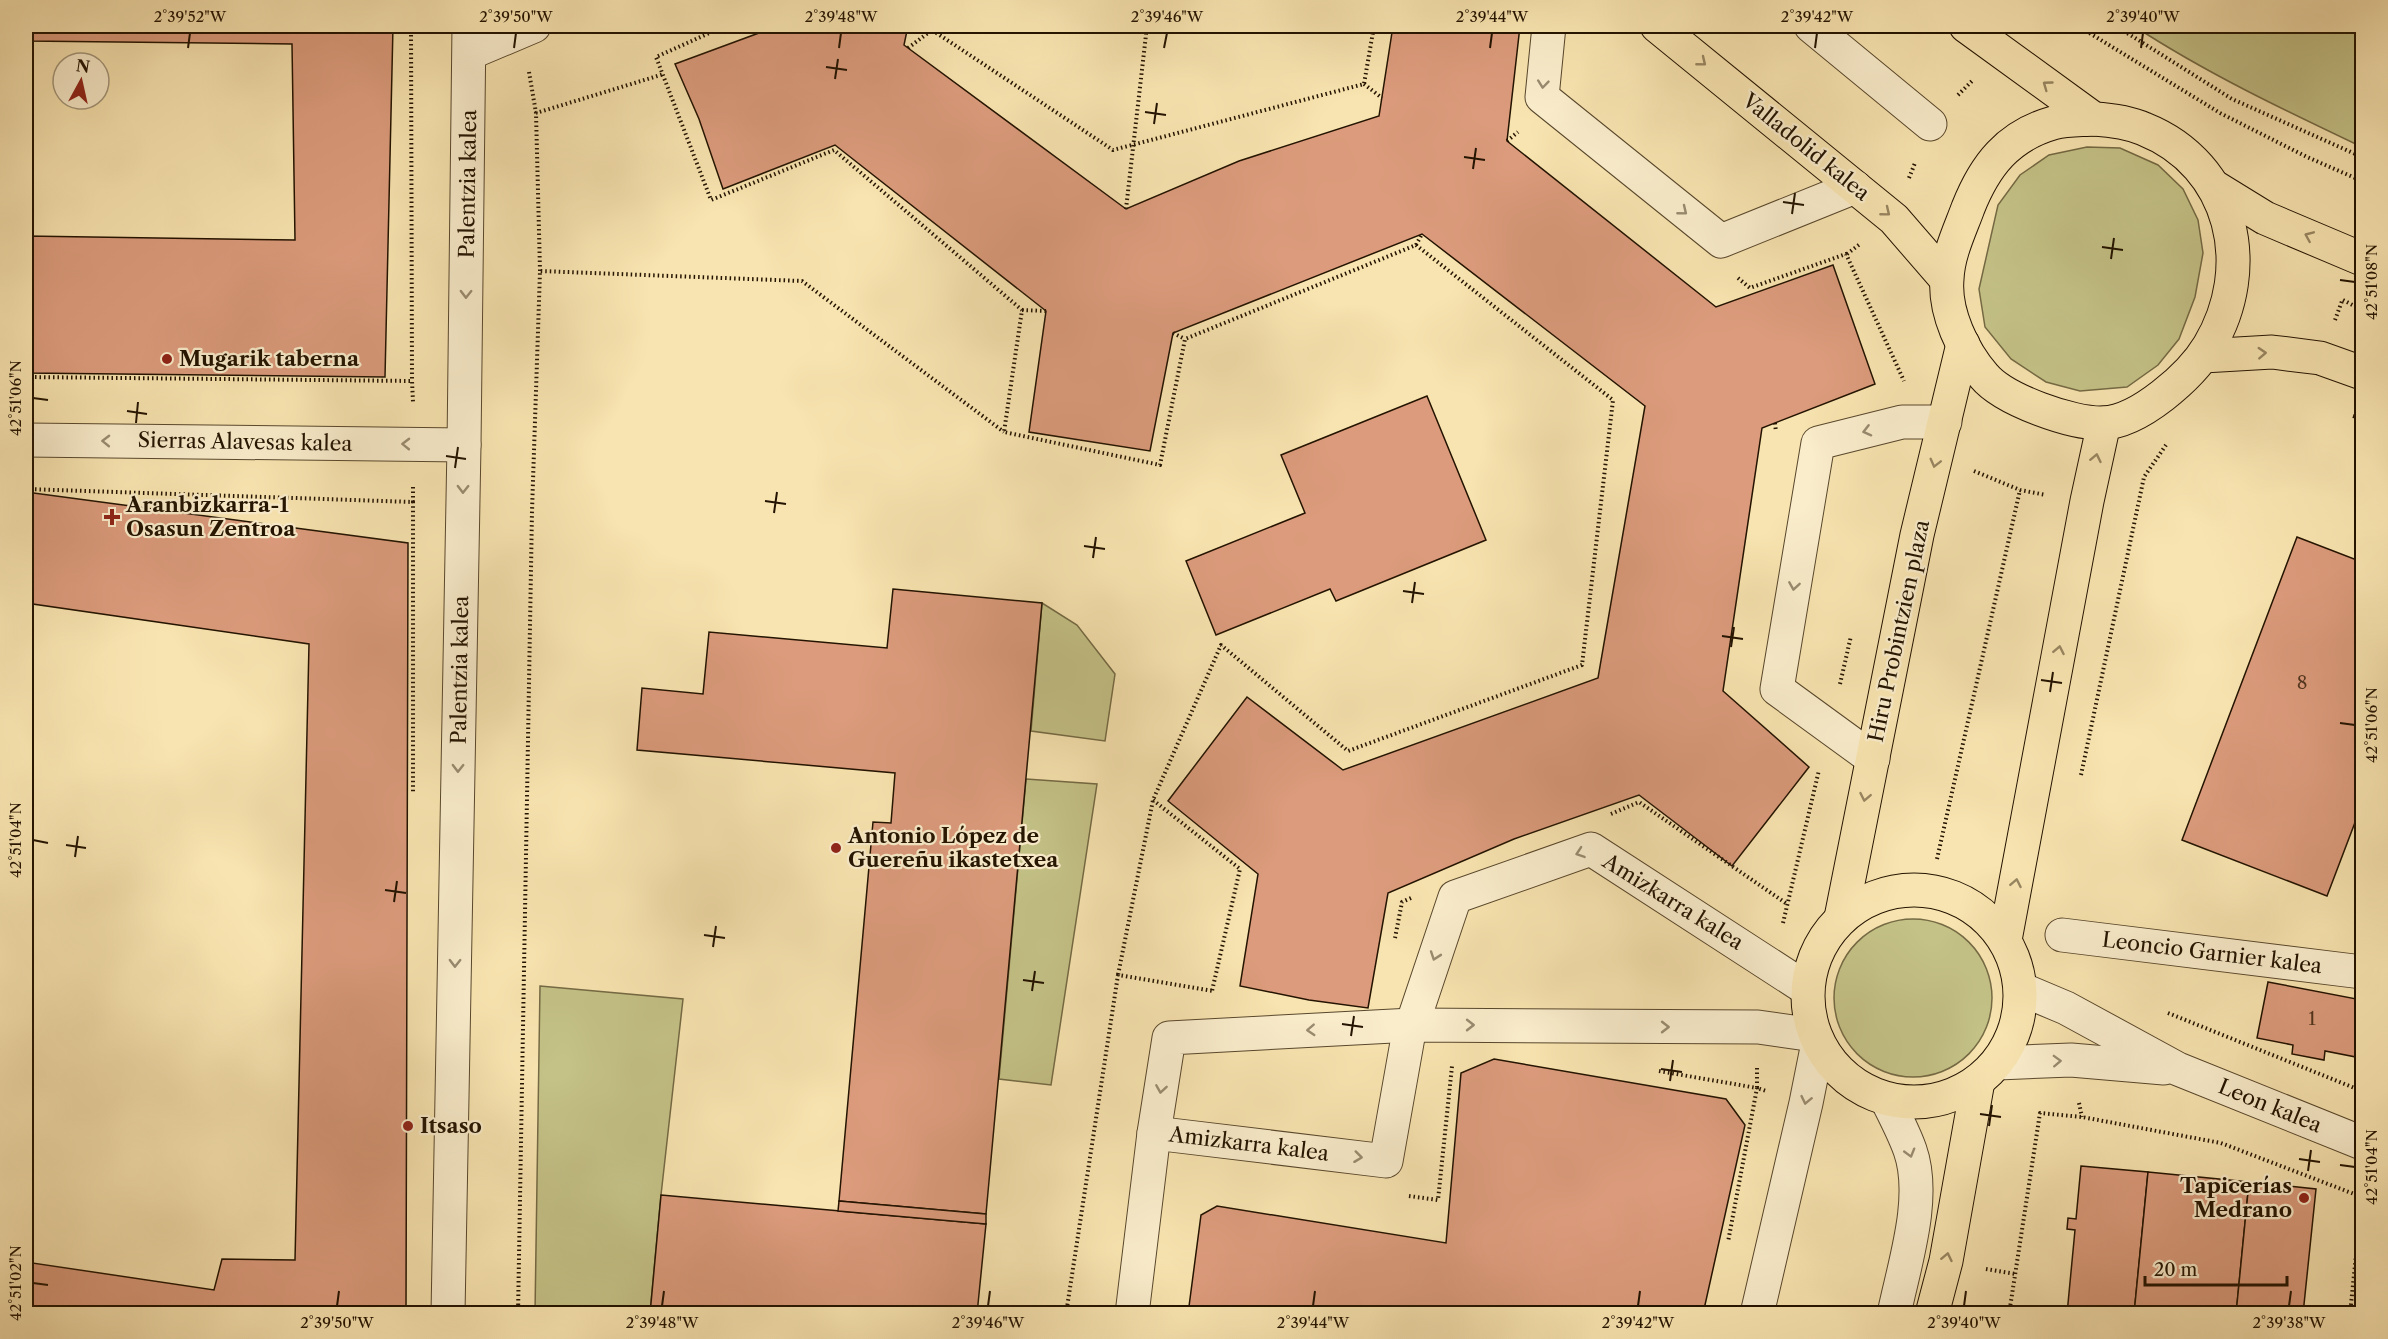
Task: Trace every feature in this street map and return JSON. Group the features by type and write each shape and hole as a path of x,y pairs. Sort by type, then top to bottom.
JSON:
{"main road":[{"name":"Valladolid kalea","path":"1657,26 1894,219 1947,279"},
{"path":"1966,26 2094,118"},
{"path":"2094,118 2117,121 2145,129 2172,144 2193,160 2213,186 2231,228 2235,255 2231,291 2222,325 2203,356 2167,394 2137,413 2104,423 2067,417 2036,408 2010,396 1985,378 1963,344 1950,309 1947,279 1953,249 1975,191 1987,170 2003,150 2021,135 2055,123 2094,118"},
{"path":"2213,186 2265,218 2362,259"},
{"name":"Hiru Probintzien plaza","path":"1841,918 1917,535 1963,344"},
{"path":"2203,356 2272,352 2320,358 2362,373"},
{"path":"2005,940 2087,501 2104,423"},
{"name":"Hiru Probintzien plaza","path":"1928,890 1958,899 1985,916 2005,940 2016,963 2021,989 2019,1016 2014,1032 1988,1072 1950,1096 1918,1103 1887,1100 1865,1091 1846,1079 1829,1062 1816,1039 1808,1013 1807,989 1817,950 1841,918 1867,900 1896,891 1928,890"},
{"path":"1932,1314 1988,1072"}],"street":[{"path":"469,39 534,26"},
{"path":"1549,26 1542,97 1720,241 1855,187"},
{"path":"1811,26 1930,124"},
{"name":"Palentzia kalea","path":"448,1314 469,39"},
{"path":"1873,759 1777,689 1818,443 1902,422 1945,422"},
{"name":"Sierras Alavesas kalea","path":"26,440 464,445"},
{"name":"Amizkarra kalea","path":"1154,1133 1386,1161 1412,1025 1455,897 1590,849 1807,989"},
{"name":"Leoncio Garnier kalea","path":"2062,935 2362,972"},
{"name":"Leon kalea","path":"2021,989 2066,1008 2178,1069 2362,1143"},
{"name":"Amizkarra kalea","path":"1132,1314 1154,1133 1169,1038 1412,1025 1758,1027 1816,1039"},
{"name":"Hiru Probintzien plaza","path":"1757,1314 1806,1103 1816,1039"},
{"name":"Leon kalea","path":"1988,1072 2071,1060 2178,1069"},
{"path":"1887,1100 1911,1151 1916,1182 1914,1214 1894,1314"}],"path":[{"path":"411,26 412,381 415,444 413,800"},
{"path":"725,26 657,57 711,200 835,148 1022,310 1047,311"},
{"path":"1126,209 1147,26"},
{"path":"1364,84 1374,26"},
{"path":"2078,26 2220,113 2307,157 2362,181"},
{"path":"2116,26 2232,99 2362,157"},
{"path":"908,48 932,28 1113,150 1364,84"},
{"path":"518,1314 532,511 540,271 536,113 664,74"},
{"path":"1364,84 1382,98"},
{"path":"1173,333 1185,339 1416,244 1422,234"},
{"path":"1118,975 1153,800 1221,645 1348,751 1582,665 1613,400 1416,244"},
{"path":"540,271 802,281 1004,432 1160,465 1185,339"},
{"path":"1750,288 1751,294"},
{"path":"1004,432 1022,310"},
{"path":"26,377 412,381"},
{"path":"2352,415 2362,419"},
{"path":"1775,423 1776,433"},
{"path":"2080,782 2144,477 2172,437"},
{"path":"1937,455 2020,490 2087,501"},
{"path":"26,489 413,502"},
{"path":"1937,859 2020,490"},
{"path":"1153,800 1240,869 1212,991"},
{"path":"2166,1012 2362,1091"},
{"path":"1404,1195 1438,1200 1453,1058"},
{"path":"2071,1060 2082,1117"},
{"path":"1653,1070 1757,1088 1806,1103"},
{"path":"1727,1246 1757,1088"},
{"path":"2009,1314 2040,1113 2082,1117 2221,1143 2362,1197 2350,1314"}],"shaded area":[{"path":"2134,26 2362,26 2362,147 2217,75"},
{"path":"2087,147 2120,148 2158,165 2183,189 2198,220 2203,253 2195,297 2179,339 2158,365 2127,387 2080,391 2046,382 2011,359 1985,327 1979,289 1998,205 2020,175 2049,155"},
{"path":"1042,603 1077,625 1115,674 1105,741 1031,731"},
{"path":"1026,779 1097,784 1051,1085 999,1079"},
{"path":"1913,919 1943,925 1969,942 1986,968 1992,998 1986,1028 1969,1054 1943,1071 1913,1077 1883,1071 1857,1054 1840,1028 1834,998 1840,968 1857,942 1883,925"},
{"path":"540,986 683,999 650,1313 535,1313"}],"building":[{"path":"26,26 393,26 385,377 26,373 26,236 295,240 292,44 26,41"},
{"path":"778,26 908,26 904,45 1126,209 1239,161 1379,116 1393,26 1520,26 1507,141 1716,307 1833,265 1875,384 1762,428 1723,691 1809,767 1732,866 1639,795 1514,839 1388,893 1368,1008 1309,1000 1240,986 1258,874 1168,801 1247,697 1343,770 1598,678 1645,406 1422,234 1173,333 1150,451 1029,432 1046,311 835,145 723,189 699,119 675,64"},
{"path":"1427,396 1486,540 1336,601 1330,589 1216,635 1186,561 1305,513 1281,455"},
{"path":"26,492 408,543 406,1314 26,1314 26,1262 214,1290 222,1259 295,1260 309,644 26,603"},
{"path":"2297,537 2362,562 2362,804 2327,896 2182,840"},
{"path":"893,589 1042,603 986,1214 839,1201 873,822 891,823 895,773 637,750 642,688 703,694 709,632 887,648"},
{"path":"2268,982 2362,1000 2361,1058 2325,1051 2324,1060 2292,1054 2293,1045 2257,1038"},
{"path":"1494,1059 1726,1099 1745,1125 1703,1314 1188,1314 1201,1215 1217,1206 1446,1243 1461,1073"},
{"path":"2081,1166 2148,1172 2134,1314 2067,1314 2075,1230 2067,1229 2068,1218 2076,1219"},
{"path":"2148,1172 2249,1182 2236,1314 2134,1314"},
{"path":"2249,1182 2316,1189 2303,1314 2236,1314"},
{"path":"661,1195 986,1224 977,1314 650,1314"},
{"path":"839,1201 986,1214 986,1224 838,1211"}],"place":[{"name":"Mugarik taberna","path":"167,359"},
{"name":"Aranbizkarra-1 Osasun Zentroa","path":"112,517"},
{"name":"Antonio López de Guereñu ikastetxea","path":"836,848"},
{"name":"Itsaso","path":"408,1126"},
{"name":"Tapicerías Medrano","path":"2304,1198"}]}
